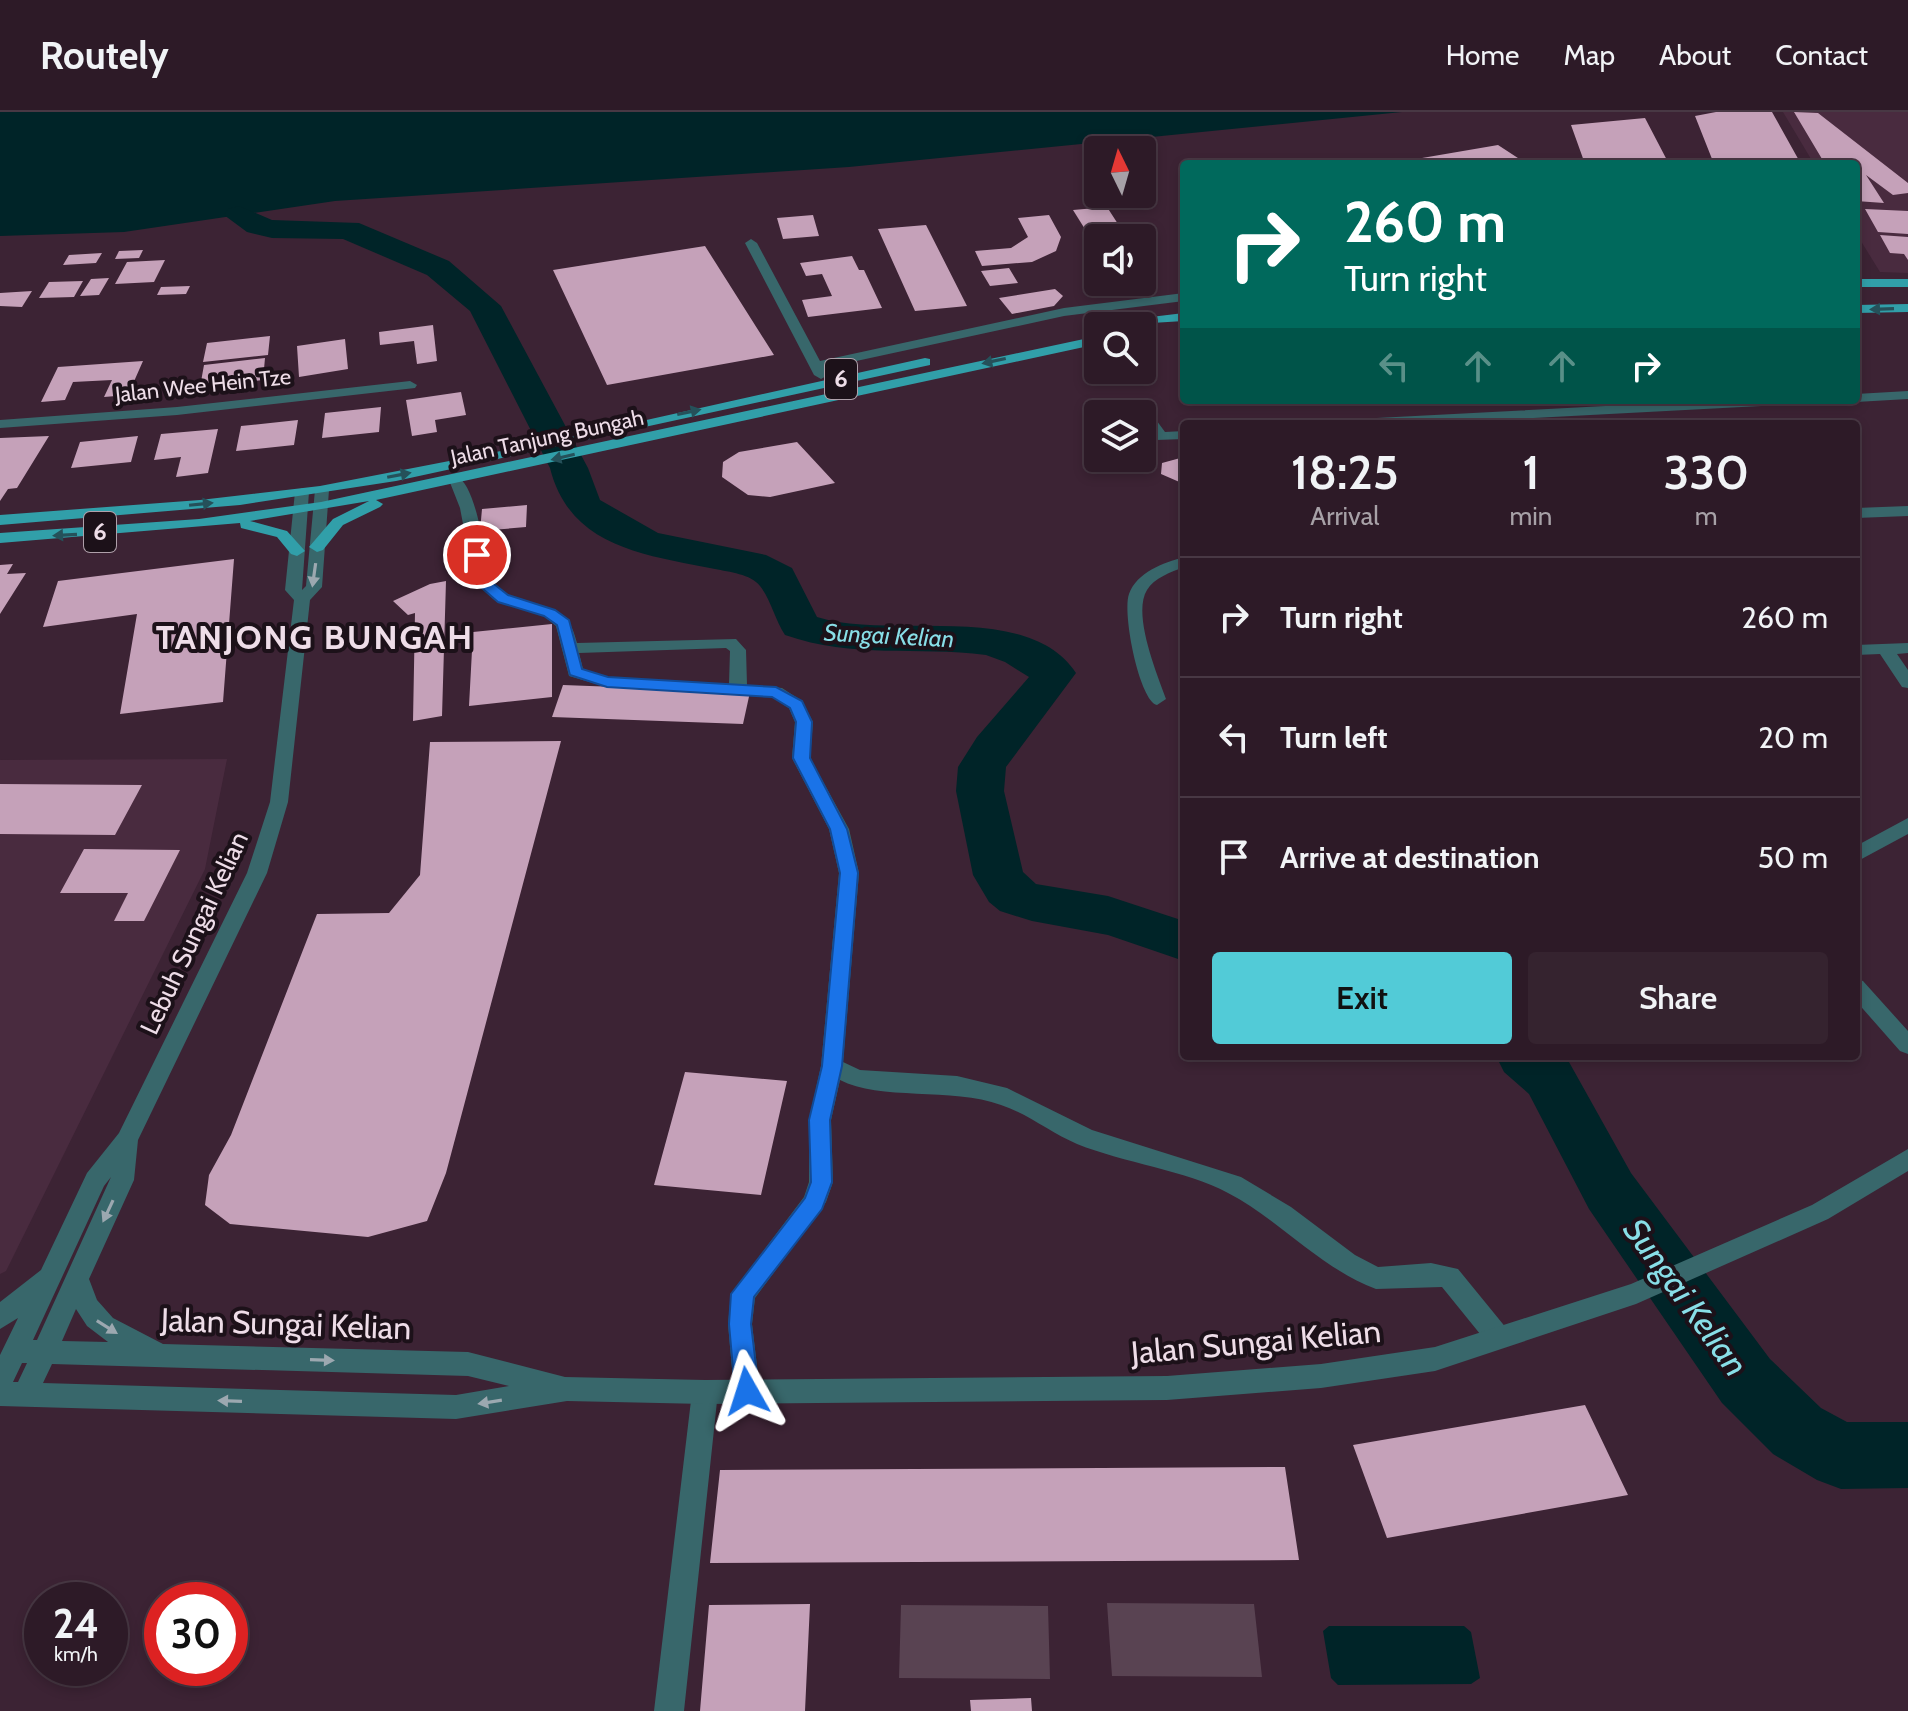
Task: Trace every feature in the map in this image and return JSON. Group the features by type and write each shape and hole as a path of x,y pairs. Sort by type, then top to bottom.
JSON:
{"main road":[{"path":"1860,283 1908,283"},
{"path":"1860,309 1908,308"},
{"path":"1156,320 1180,317"},
{"path":"1156,332 1180,329"},
{"name":"Jalan Tanjung Bungah","path":"0,520 123,512 322,490 520,450 825,382 1084,331"},
{"name":"Jalan Tanjung Bungah","path":"0,538 199,524 321,507 1084,343"},
{"path":"317,547 338,522 412,489"},
{"path":"199,524 271,529 282,534 297,551"}],"street":[{"path":"751,243 825,382"},
{"path":"816,366 1064,312 1180,298"},
{"name":"Jalan Wee Hein Tze","path":"0,424 177,411 410,385"},
{"path":"1860,398 1908,395"},
{"path":"1412,420 1720,404"},
{"path":"1156,430 1161,437 1180,435"},
{"path":"456,480 468,508 482,582 503,599 557,618 564,624 575,672 607,682 776,692 796,705 804,722 801,758 839,829 849,873 832,1066 820,1120 821,1182 814,1202 743,1294 740,1324 747,1391"},
{"name":"Lebuh Sungai Kelian","path":"65,1274 122,1180 127,1140 257,873 270,835 279,802 302,599 314,587 322,490"},
{"name":"Lebuh Sungai Kelian","path":"302,492 293,590 302,599"},
{"path":"1860,513 1908,511"},
{"path":"1157,699 1136,623 1135,595 1145,581 1180,564"},
{"path":"570,648 730,643 738,650 738,688"},
{"path":"1860,650 1908,648"},
{"path":"1885,649 1908,683"},
{"path":"1860,853 1908,825"},
{"path":"1860,991 1908,1045"},
{"path":"832,1066 857,1079 957,1085 1007,1097 1085,1137 1233,1184 1283,1214 1346,1263 1376,1278 1431,1274 1449,1277 1498,1337"},
{"name":"Jalan Sungai Kelian","path":"12,1395 456,1407 567,1389 705,1392 1167,1388 1321,1376 1435,1359 1636,1293 1820,1212 1908,1159"},
{"path":"0,1318 65,1274"},
{"path":"0,1383 8,1350 65,1274"},
{"path":"12,1395 45,1352 65,1274"},
{"path":"65,1274 84,1307 97,1321 160,1354"},
{"name":"Jalan Sungai Kelian","path":"8,1350 468,1364 567,1389"},
{"path":"669,1711 705,1392"}],"shaded area":[{"path":"0,112 1402,112 1156,136 1084,136 1084,144 849,167 335,201 124,232 0,236"},
{"path":"1783,112 1908,112 1908,273 1880,272 1860,240 1860,160 1812,160"},
{"path":"227,759 205,869 6,1271 0,1274 0,760"},
{"path":"1107,1603 1254,1604 1262,1677 1112,1676"},
{"path":"901,1605 1048,1606 1050,1679 899,1678"},
{"path":"1329,1626 1464,1626 1471,1632 1480,1678 1471,1684 1338,1685 1331,1678 1323,1631"}],"building":[{"path":"1716,112 1772,112 1799,160 1712,160 1695,116"},
{"path":"1794,112 1818,113 1908,183 1908,193 1893,195 1866,175 1884,203 1860,201 1860,160 1823,160"},
{"path":"1645,118 1667,160 1584,160 1571,125"},
{"path":"1498,145 1521,160 1410,160"},
{"path":"1108,208 1118,224 1084,224 1084,228 1073,210"},
{"path":"1865,209 1908,211 1908,234 1878,232"},
{"path":"813,215 819,236 783,239 777,218"},
{"path":"1049,215 1061,237 1056,251 1032,262 982,266 975,251 1011,248 1028,237 1018,218"},
{"path":"926,225 967,306 915,311 878,229"},
{"path":"1880,235 1908,237 1908,260 1904,254 1890,253"},
{"path":"705,246 774,355 607,385 553,270"},
{"path":"143,250 139,258 115,259 119,251"},
{"path":"102,253 96,263 63,265 69,255"},
{"path":"852,256 859,270 864,270 882,308 808,317 802,300 832,296 822,274 806,276 800,263"},
{"path":"165,260 154,282 115,284 127,262"},
{"path":"1009,268 1018,283 990,286 981,271"},
{"path":"109,278 99,295 80,296 91,279"},
{"path":"83,281 74,297 39,298 49,282"},
{"path":"190,286 186,294 157,295 161,287"},
{"path":"1055,289 1063,296 1054,306 1012,314 999,298"},
{"path":"32,291 22,307 0,306 0,293"},
{"path":"433,325 437,361 417,364 414,341 380,345 379,332"},
{"path":"270,336 268,355 203,362 207,343"},
{"path":"345,339 348,369 299,377 297,346"},
{"path":"265,358 263,380 200,387 204,365"},
{"path":"143,361 128,395 104,397 112,380 73,382 65,400 41,402 58,367"},
{"path":"461,392 466,415 435,420 437,432 412,436 406,400"},
{"path":"381,407 379,432 322,438 325,413"},
{"path":"298,420 294,445 236,451 241,426"},
{"path":"218,429 208,473 176,477 181,457 154,460 161,434"},
{"path":"49,436 17,488 8,489 0,501 0,438"},
{"path":"138,436 131,462 71,468 80,442"},
{"path":"797,442 835,483 770,497 748,495 722,477 723,462 739,452"},
{"path":"1180,458 1180,482 1161,474 1162,463"},
{"path":"527,505 526,527 480,531 482,509"},
{"path":"234,559 223,702 120,714 137,614 43,627 58,581"},
{"path":"13,564 7,574 26,573 0,614 0,565"},
{"path":"446,581 442,716 413,721 415,613 408,615 393,601 430,584"},
{"path":"552,624 552,697 469,706 473,632"},
{"path":"563,685 750,692 743,724 552,717"},
{"path":"561,741 446,1173 427,1221 368,1237 230,1224 205,1205 209,1175 231,1135 317,914 389,913 420,875 430,742"},
{"path":"0,784 142,785 115,835 0,834"},
{"path":"84,849 180,850 144,921 114,921 128,893 60,893"},
{"path":"685,1072 787,1081 761,1195 654,1185"},
{"path":"1585,1405 1628,1495 1387,1538 1353,1445"},
{"path":"1285,1467 1299,1560 710,1563 720,1470"},
{"path":"810,1604 805,1711 700,1711 709,1605"},
{"path":"1031,1698 1032,1711 971,1711 970,1700"}],"waterway":[{"name":"Sungai Kelian","path":"239,215 258,226 272,229 348,230 438,268 484,306 569,468 575,491 585,508 608,524 646,543 751,564 777,577 800,626 851,638 936,638 991,642 1021,652 1054,673 982,767 980,791 999,875 1007,889 1032,902 1108,916 1180,940"},
{"name":"Sungai Kelian","path":"1529,1060 1549,1078 1610,1191 1746,1381 1797,1431 1841,1456 1908,1455"}],"district":[{"name":"TANJONG BUNGAH","path":"315,637"}],"route":[{"path":"477,555 482,582 503,599 550,613 564,624 575,672 607,682 776,692 796,705 804,722 801,758 839,829 849,873 832,1066 820,1120 821,1182 814,1202 804,1217 743,1294 740,1324 747,1391"}]}
